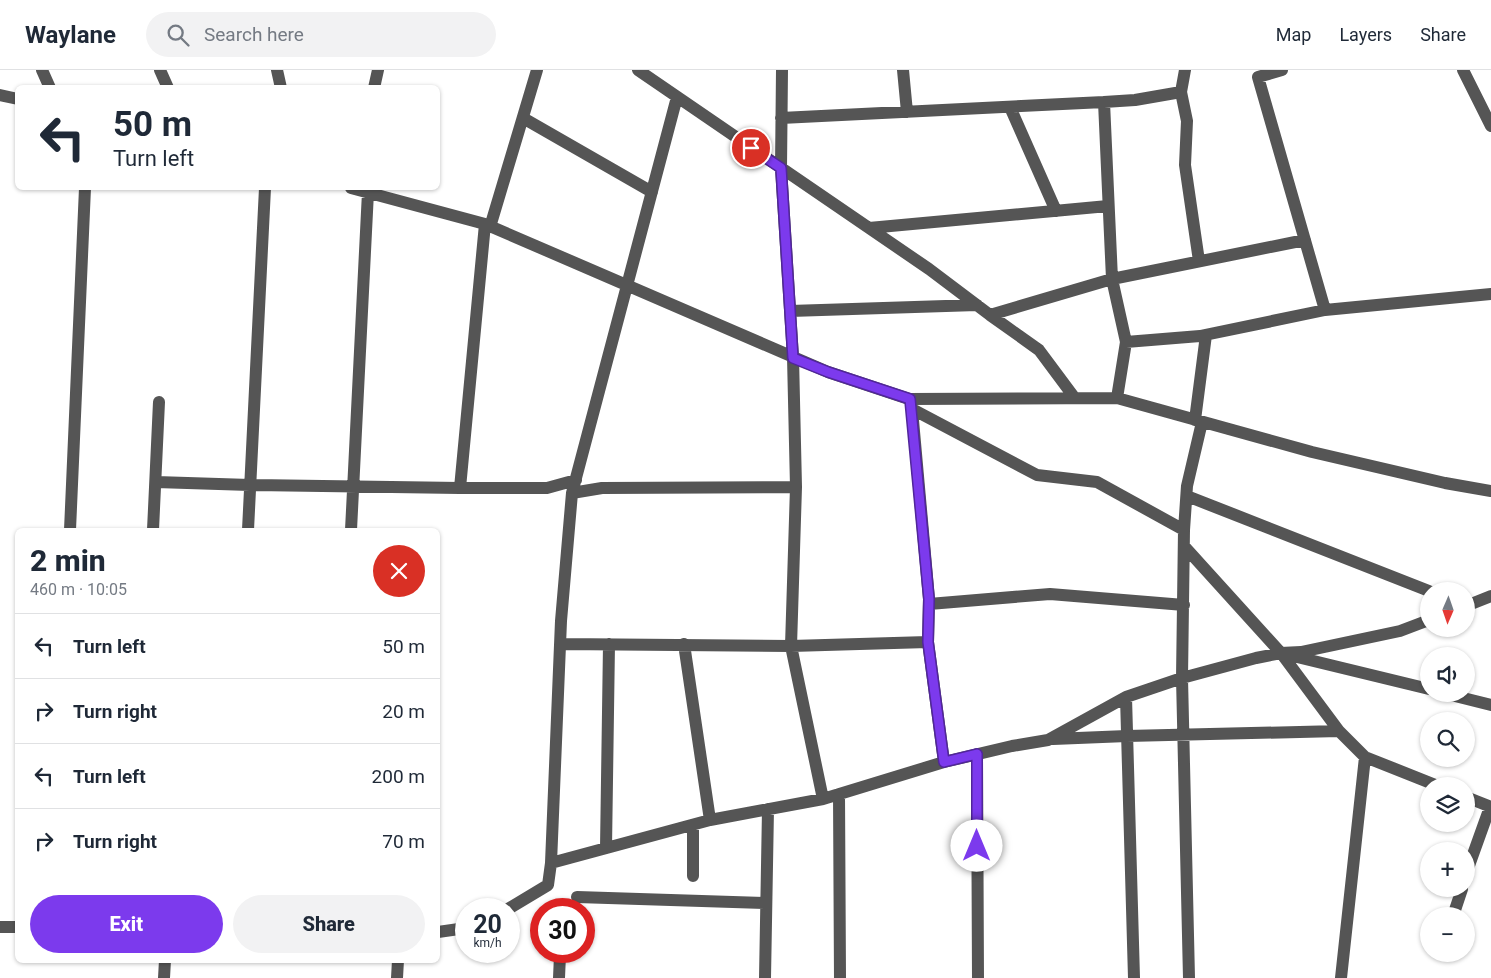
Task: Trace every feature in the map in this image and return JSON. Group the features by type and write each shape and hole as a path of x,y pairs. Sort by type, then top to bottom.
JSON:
{"street":[{"path":"42,70 49,85"},
{"path":"160,70 167,85"},
{"path":"277,70 280,85"},
{"path":"375,85 378,70"},
{"path":"460,488 487,226 537,70"},
{"path":"638,70 869,228 1039,350 1074,397"},
{"path":"782,70 781,168 793,358 796,487 791,646 824,799"},
{"path":"903,70 907,112"},
{"path":"1185,70 1181,92 1187,121 1186,165 1199,261"},
{"path":"1282,70 1257,74 1325,310"},
{"path":"1463,70 1491,126"},
{"path":"781,118 1135,100 1181,92"},
{"path":"0,95 15,98"},
{"path":"520,902 548,885 551,863 560,644 572,493 677,97"},
{"path":"1104,102 1112,279 1126,342 1117,398"},
{"path":"1010,107 1056,211"},
{"path":"523,118 652,192"},
{"path":"70,528 86,190"},
{"path":"248,528 265,190"},
{"path":"360,190 487,226 793,358 911,404 1037,475 1097,482 1184,530"},
{"path":"351,528 368,192"},
{"path":"869,228 1108,206"},
{"path":"990,315 1112,279 1305,240"},
{"path":"1126,342 1206,335 1325,310 1491,294"},
{"path":"790,311 977,305"},
{"path":"1189,978 1182,678 1184,530 1187,486 1199,421 1206,335"},
{"path":"911,404 1074,397 1117,398 1312,452 1444,484 1491,491"},
{"path":"153,528 159,402"},
{"path":"911,404 929,604 928,642 944,762"},
{"path":"156,482 250,485 547,488 576,480"},
{"path":"572,493 602,488 796,487"},
{"path":"1187,496 1420,587"},
{"path":"1184,546 1282,653 1339,730 1365,757 1420,779"},
{"path":"929,604 1050,594 1184,605"},
{"path":"1475,602 1491,596"},
{"path":"1048,740 1126,698 1182,678 1256,658 1282,653 1301,652 1400,631 1420,623"},
{"path":"560,644 791,646 928,642"},
{"path":"606,848 609,644"},
{"path":"684,644 710,820"},
{"path":"1282,653 1420,687"},
{"path":"1126,698 1134,978"},
{"path":"1475,701 1491,705"},
{"path":"551,863 710,820 824,799 944,762 1012,746 1048,740 1127,736 1339,730"},
{"path":"977,754 978,978"},
{"path":"1341,978 1365,757"},
{"path":"839,794 840,978"},
{"path":"1475,801 1490,807 1475,849"},
{"path":"765,978 768,809"},
{"path":"693,825 693,876"},
{"path":"577,897 766,903"},
{"path":"0,927 15,927"},
{"path":"440,932 455,930"},
{"path":"164,978 165,963"},
{"path":"396,978 398,963"},
{"path":"559,978 560,963"}],"route":[{"path":"751,148 781,168 793,358 828,372 910,399 929,599 928,642 944,762 977,754 977,846"}]}
